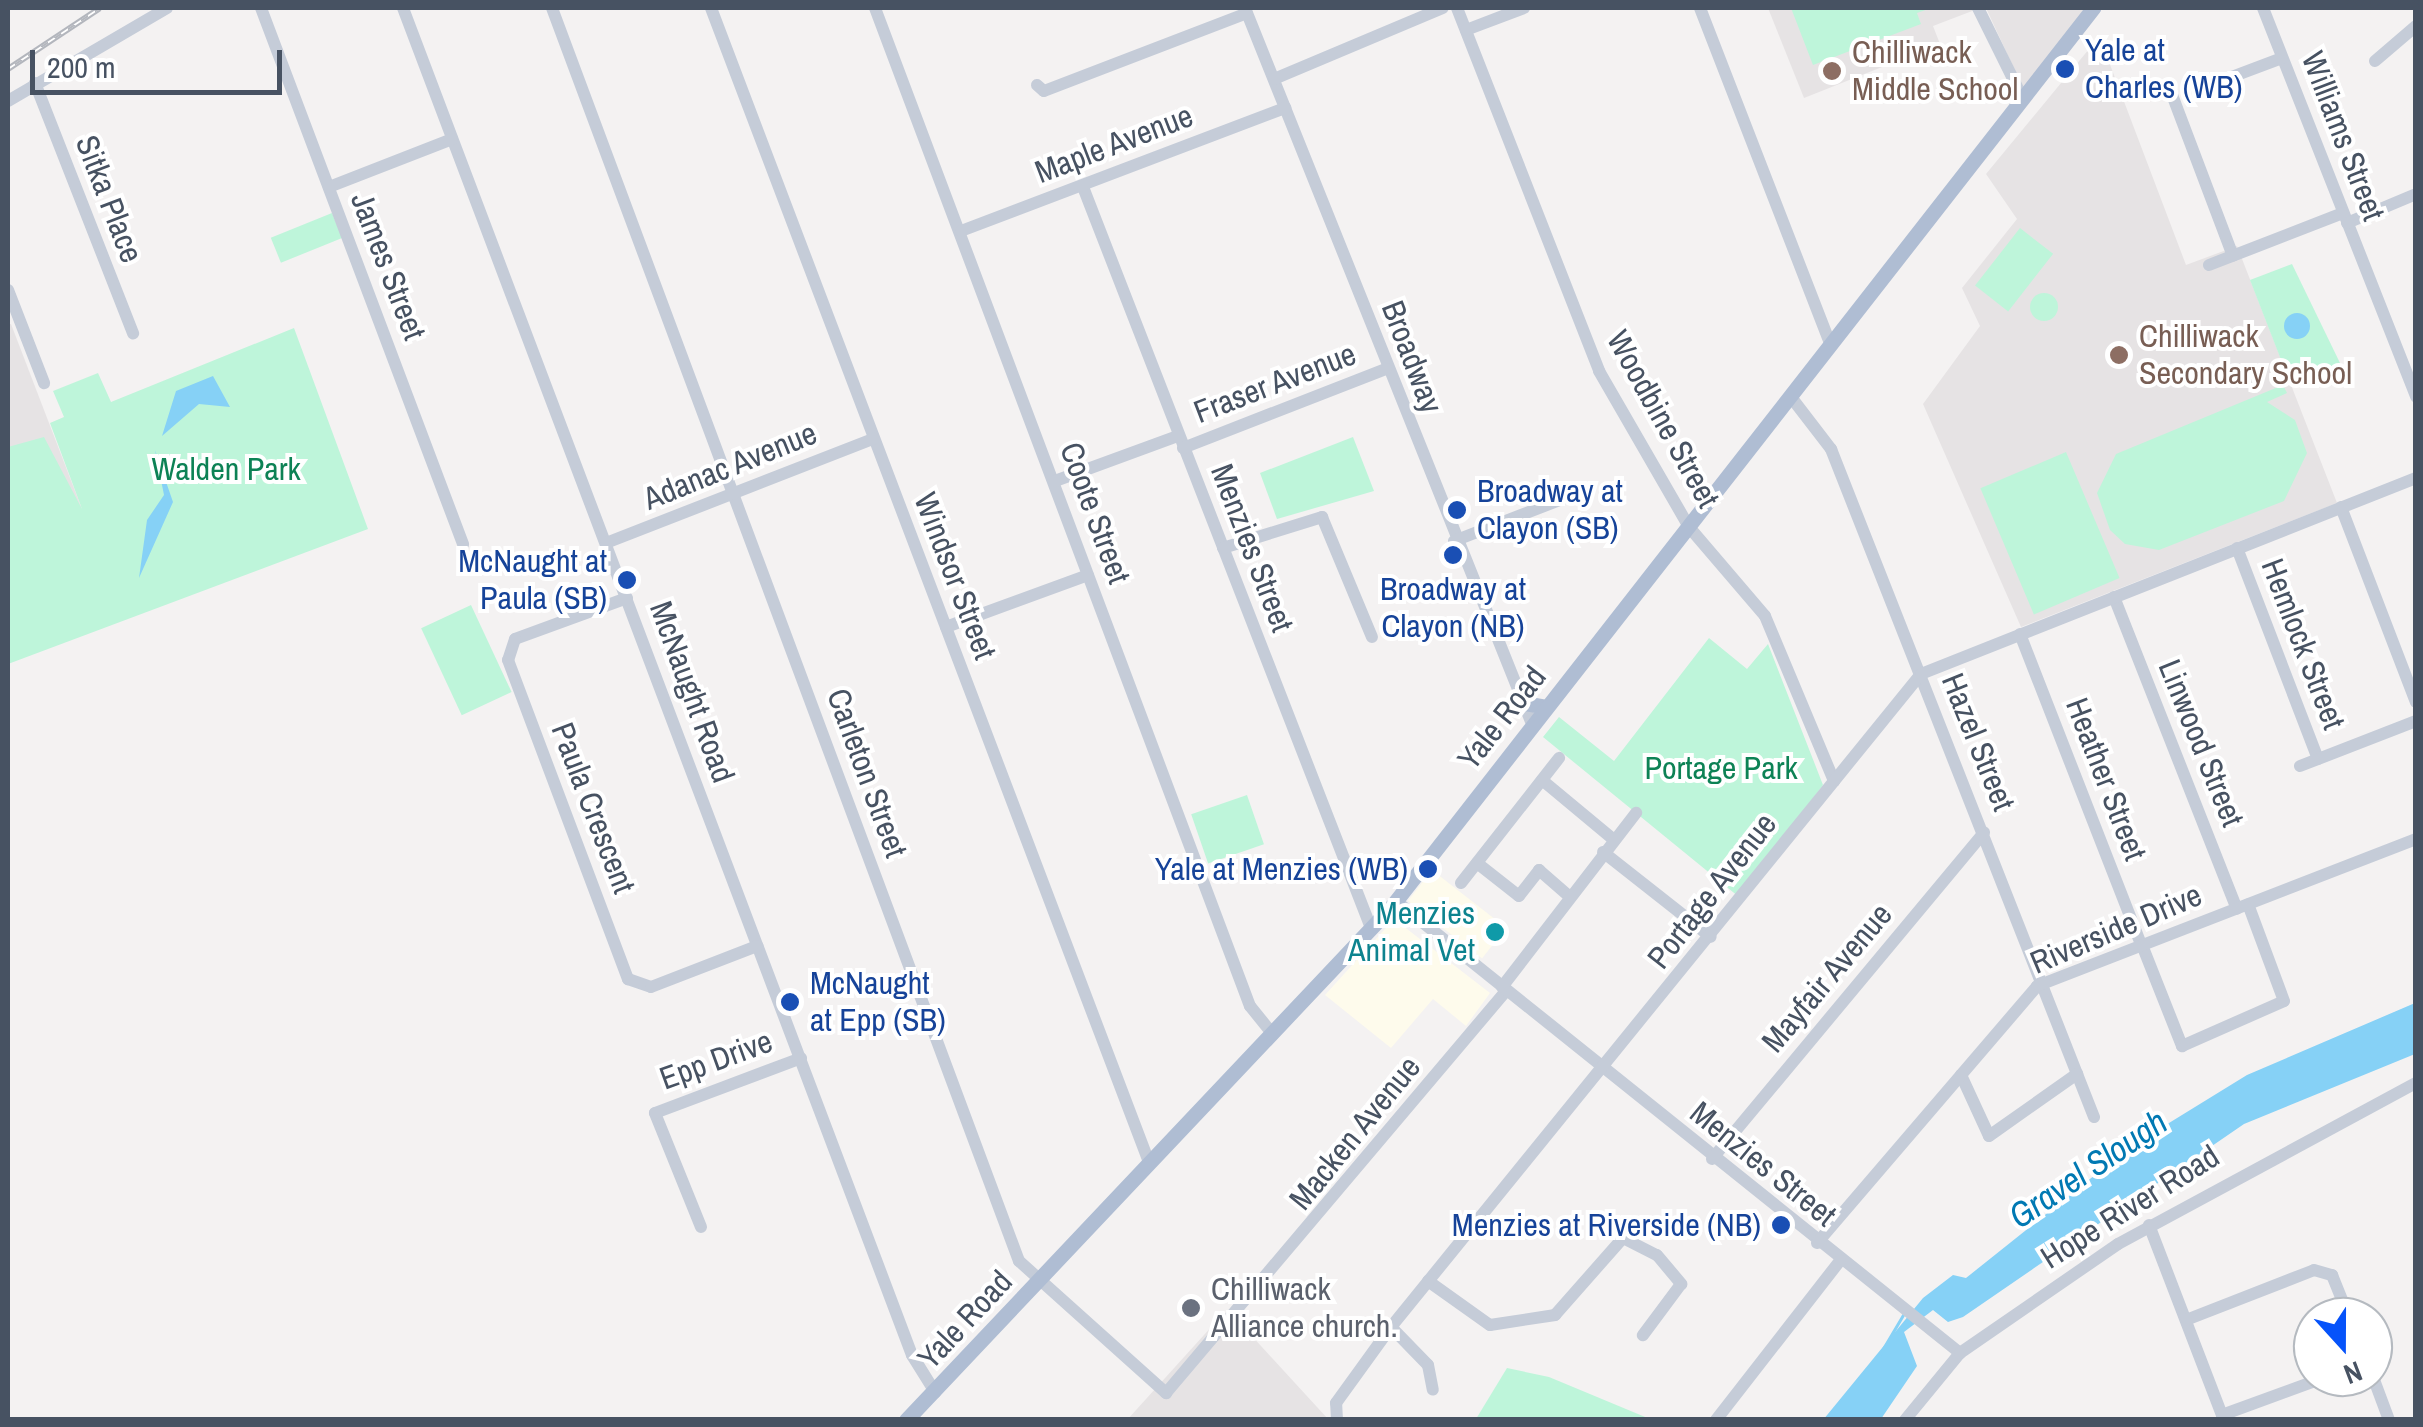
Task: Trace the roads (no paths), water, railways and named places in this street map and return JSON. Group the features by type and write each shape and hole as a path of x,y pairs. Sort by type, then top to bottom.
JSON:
{"main road":[{"name":"Yale Road","path":"906,1420 1396,901 2093,8"},
{"path":"1518,702 1546,706"}],"street":[{"path":"8,101 168,8"},
{"name":"James Street","path":"261,8 463,544"},
{"name":"McNaught Road","path":"403,8 918,1372 935,1392"},
{"name":"Carleton Street","path":"552,8 1019,1261 1166,1393 1246,1308"},
{"name":"Windsor Street","path":"711,8 1149,1162"},
{"name":"Coote Street","path":"875,8 1250,1006 1271,1032"},
{"path":"1274,79 1443,8"},
{"name":"Woodbine Street","path":"1457,8 1600,371 1689,527 1766,616 1834,781"},
{"path":"1466,30 1524,8"},
{"path":"1700,8 1831,345"},
{"path":"1978,8 2024,99"},
{"name":"Williams Street","path":"2262,8 2416,397"},
{"path":"1037,85 1044,91 1246,10"},
{"name":"Broadway","path":"1246,10 1518,702 1532,724"},
{"path":"2375,61 2416,26"},
{"path":"2205,87 2282,58"},
{"name":"Sitka Place","path":"36,83 134,333"},
{"path":"2171,92 2233,256"},
{"name":"Maple Avenue","path":"961,231 1285,108"},
{"path":"329,187 452,140"},
{"path":"2209,265 2409,197 2416,183"},
{"name":"Menzies Street","path":"1083,186 1371,928"},
{"path":"8,290 44,383"},
{"name":"Fraser Avenue","path":"1055,481 1386,370"},
{"name":"Hazel Street","path":"1791,397 1830,449 2094,1118"},
{"name":"Adanac Avenue","path":"606,543 872,438"},
{"name":"Portage Avenue","path":"1336,1420 1336,1403 1391,1327 1603,1072 1921,674 2416,478"},
{"path":"1454,542 1574,494"},
{"path":"2341,508 2416,702"},
{"path":"1223,548 1322,516 1372,637"},
{"name":"Hemlock Street","path":"2237,548 2318,759"},
{"path":"946,627 1088,574"},
{"name":"Linwood Street","path":"2114,597 2284,1000 2182,1046 2142,945"},
{"name":"Paula Crescent","path":"627,598 516,639 508,660 628,979 650,987 757,946"},
{"name":"Heather Street","path":"2020,634 2142,945"},
{"path":"2300,766 2416,721"},
{"path":"1461,883 1559,758"},
{"path":"1542,780 1613,839"},
{"name":"Macken Avenue","path":"1246,1308 1504,989 1568,895 1636,813"},
{"name":"Mayfair Avenue","path":"1712,1159 1984,833"},
{"name":"Riverside Drive","path":"1818,1243 2042,984 2416,840"},
{"path":"1603,852 1711,938"},
{"path":"1478,863 1518,896 1538,870 1568,895"},
{"name":"Menzies Street","path":"1396,901 1603,1072 1954,1349"},
{"name":"Epp Drive","path":"701,1227 655,1113 800,1058"},
{"path":"1960,1075 1988,1136 2077,1074"},
{"name":"Hope River Road","path":"1905,1420 1954,1349 2149,1225 2416,1083"},
{"path":"2149,1225 2223,1418 2293,1390"},
{"path":"1428,1281 1490,1324 1555,1314 1623,1238 1657,1255 1681,1284 1643,1335"},
{"path":"1716,1420 1840,1261"},
{"path":"2186,1320 2314,1270 2332,1275 2341,1297"},
{"path":"1391,1327 1428,1365 1433,1390"}],"water":[{"path":"2297,313 2306,317 2310,326 2306,335 2297,339 2288,335 2284,326 2288,317"},
{"path":"213,376 230,407 199,404 162,436 176,391"},
{"path":"155,450 173,502 139,578 147,520 164,495"},
{"path":"2415,1003 2415,1054 2244,1124 1963,1317 1948,1322 1933,1310 1904,1332 1917,1366 1881,1419 1823,1420 1923,1298 1953,1275 1966,1278 2130,1147 2247,1075"}],"waterway":[{"name":"Gravel Slough","path":"1880,1354 1903,1315"}],"railway":[{"path":"8,69 100,8"}],"place":[{"name":"Yale at Charles (WB)","path":"2065,69"},
{"name":"Chilliwack Middle School","path":"1832,71"},
{"name":"Chilliwack Secondary School","path":"2119,355"},
{"name":"Broadway at Clayon (SB)","path":"1457,510"},
{"name":"Broadway at Clayon (NB)","path":"1453,555"},
{"name":"McNaught at Paula (SB)","path":"627,580"},
{"name":"Yale at Menzies (WB)","path":"1428,869"},
{"name":"Menzies Animal Vet","path":"1495,932"},
{"name":"McNaught at Epp (SB)","path":"790,1002"},
{"name":"Menzies at Riverside (NB)","path":"1781,1225"},
{"name":"Chilliwack Alliance church.","path":"1191,1308"}],"park label":[{"name":"Walden Park","path":"226,469"},
{"name":"Portage Park","path":"1721,768"}]}
